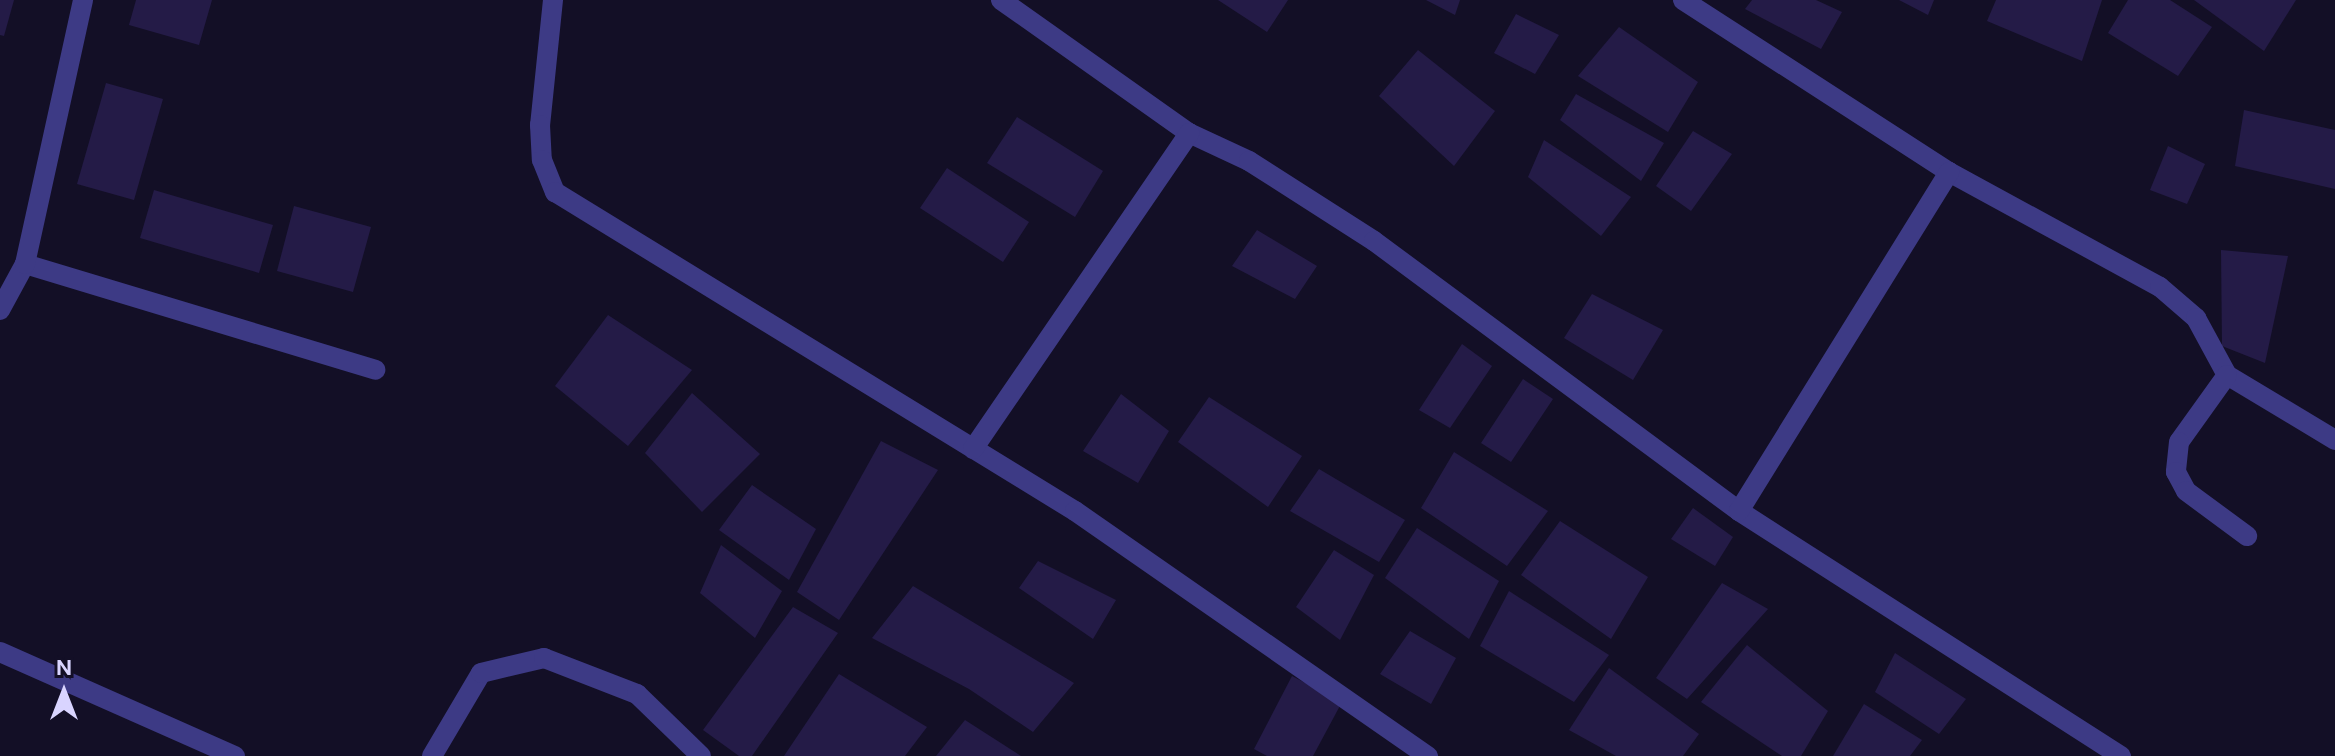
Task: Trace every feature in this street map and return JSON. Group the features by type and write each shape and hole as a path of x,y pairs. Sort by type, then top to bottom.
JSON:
{"street":[{"path":"0,310 25,264 83,0"},
{"path":"553,0 540,125 542,160 555,192 834,358 1075,511 1428,756"},
{"path":"1001,0 1189,133 1249,161 1374,241 1739,511 2121,756"},
{"path":"1683,0 1949,172 2183,303 2227,375 2335,440"},
{"path":"973,449 1189,133"},
{"path":"1739,511 1949,172"},
{"path":"25,264 375,370"},
{"path":"2227,375 2179,442 2176,472 2186,491 2247,536"},
{"path":"0,652 235,756"},
{"path":"432,756 481,673 544,658 637,694 701,756"}],"building":[{"path":"0,0 14,0 4,36 0,35"},
{"path":"136,0 212,0 199,45 129,25"},
{"path":"1218,0 1288,0 1267,32"},
{"path":"1426,0 1460,0 1455,15"},
{"path":"1752,0 1816,0 1842,12 1821,49 1745,9"},
{"path":"1899,0 1934,0 1928,15"},
{"path":"1996,0 2102,0 2082,61 1987,21"},
{"path":"2128,0 2170,0 2212,27 2178,76 2108,33"},
{"path":"2194,0 2296,0 2264,51"},
{"path":"1516,14 1559,35 1535,74 1494,53"},
{"path":"1619,27 1698,82 1668,132 1578,76"},
{"path":"1418,50 1495,111 1454,166 1379,96"},
{"path":"106,83 163,99 134,200 77,184"},
{"path":"1576,94 1664,143 1641,181 1560,120"},
{"path":"2244,110 2335,130 2335,189 2235,166"},
{"path":"1017,117 1103,171 1075,217 987,163"},
{"path":"1693,131 1732,154 1691,211 1656,186"},
{"path":"1544,140 1631,197 1601,236 1528,177"},
{"path":"2168,146 2205,164 2187,204 2150,190"},
{"path":"947,168 1029,222 1003,262 920,208"},
{"path":"154,190 273,225 259,273 140,238"},
{"path":"294,206 371,227 353,292 277,271"},
{"path":"1257,230 1317,266 1295,299 1232,266"},
{"path":"2221,250 2288,256 2265,363 2222,346"},
{"path":"1592,294 1663,330 1633,380 1564,338"},
{"path":"608,315 692,370 628,446 555,386"},
{"path":"1462,344 1492,366 1450,428 1419,410"},
{"path":"1523,379 1553,399 1511,462 1481,443"},
{"path":"692,393 760,454 702,512 645,453"},
{"path":"1121,394 1169,431 1138,483 1083,451"},
{"path":"1209,397 1302,456 1268,507 1178,442"},
{"path":"881,441 938,470 839,620 797,592"},
{"path":"1454,452 1548,511 1507,566 1421,508"},
{"path":"1319,469 1405,520 1379,562 1290,511"},
{"path":"752,485 816,529 789,580 719,530"},
{"path":"1693,508 1733,537 1715,566 1671,539"},
{"path":"1560,521 1648,577 1611,639 1521,575"},
{"path":"1417,528 1499,581 1469,639 1385,578"},
{"path":"721,545 782,591 755,638 700,593"},
{"path":"1334,550 1374,575 1340,640 1296,607"},
{"path":"1038,561 1116,600 1093,639 1019,588"},
{"path":"1722,583 1768,609 1687,699 1656,678"},
{"path":"913,586 1074,683 1033,732 969,689 872,638"},
{"path":"1509,591 1609,655 1574,702 1480,646"},
{"path":"793,607 838,633 752,756 739,756 703,730"},
{"path":"1410,631 1456,658 1431,704 1380,674"},
{"path":"1747,645 1828,711 1801,756 1782,756 1701,702"},
{"path":"1895,653 1966,699 1939,734 1875,692"},
{"path":"1609,668 1699,734 1683,756 1616,756 1569,730"},
{"path":"839,674 927,727 905,756 784,756"},
{"path":"1292,676 1342,702 1313,756 1267,756 1254,749"},
{"path":"1864,704 1922,740 1910,756 1833,756"},
{"path":"965,720 1021,756 936,756"}]}
